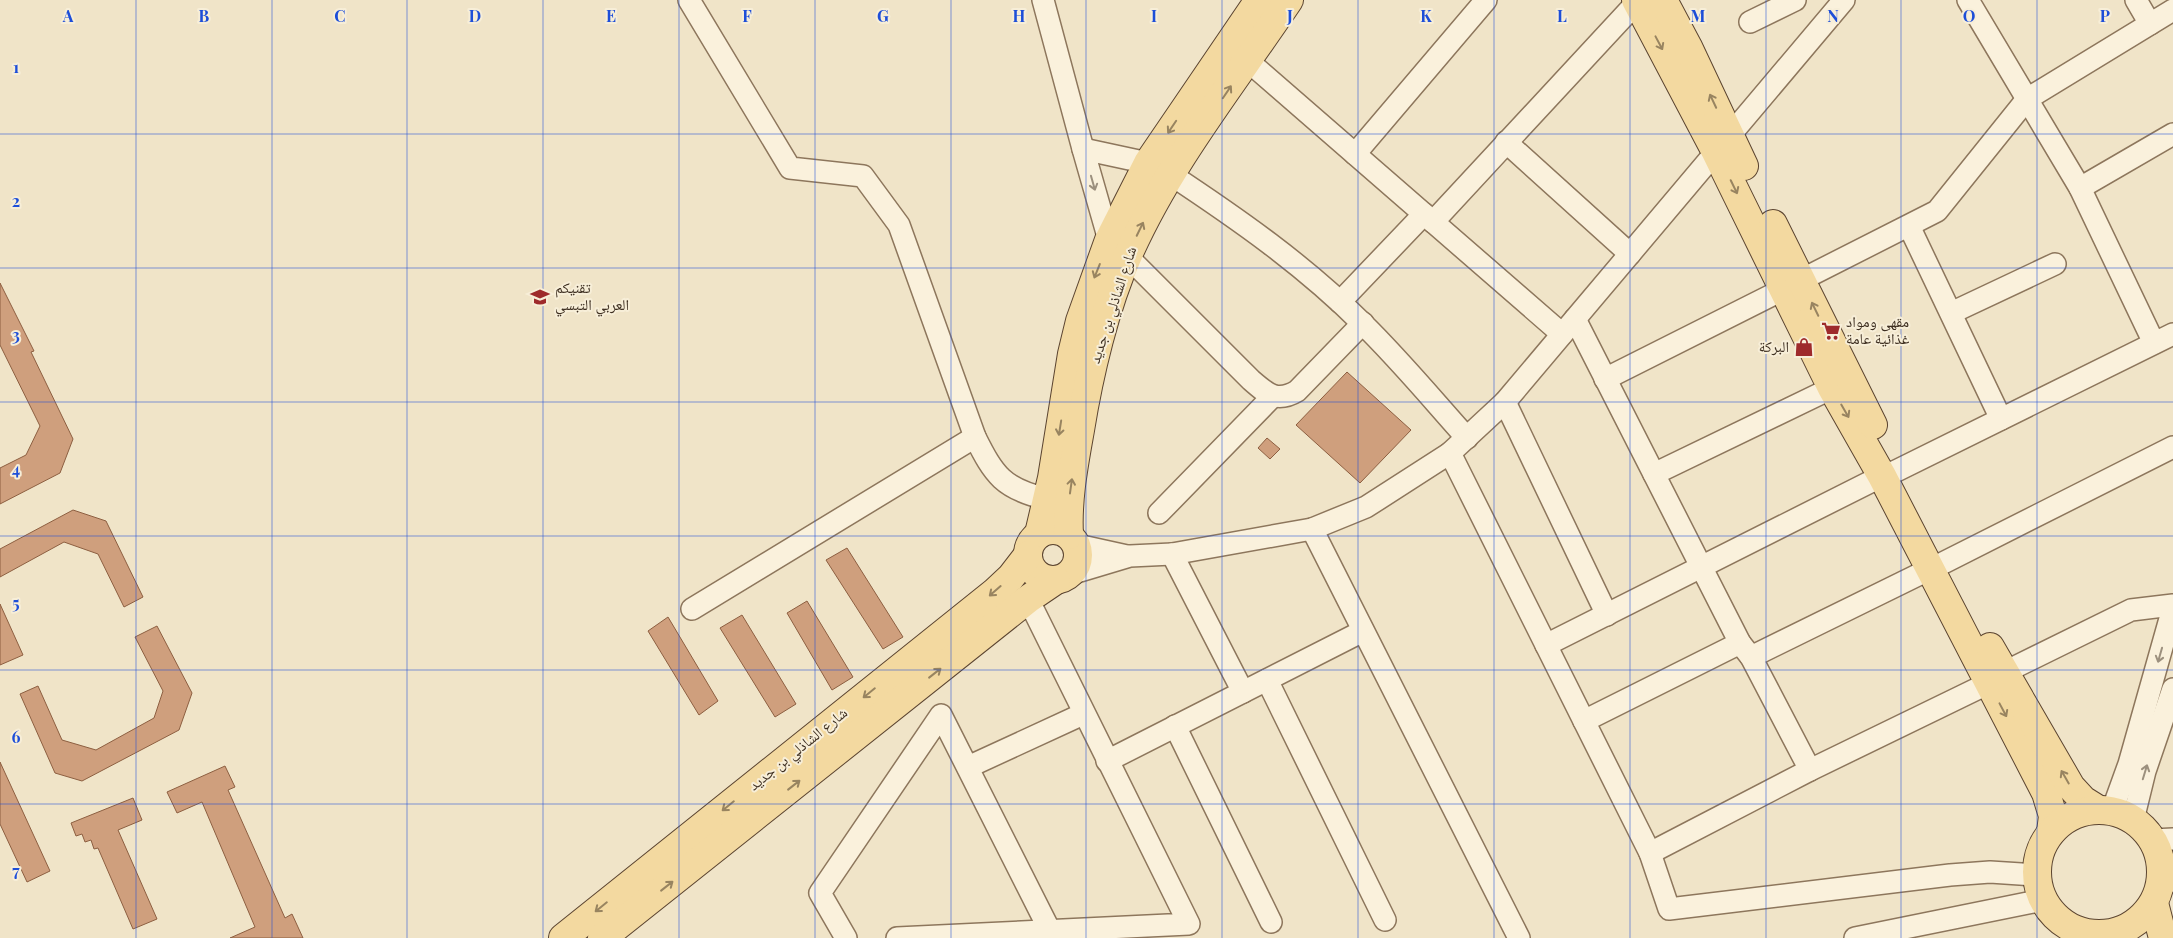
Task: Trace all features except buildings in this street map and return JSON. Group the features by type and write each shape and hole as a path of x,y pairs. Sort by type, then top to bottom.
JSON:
{"main road":[{"name":"شارع الشاذلي بن جديد","path":"563,938 995,592 1011,577 1034,544 1047,499 1080,320 1118,248 1150,209 1159,168 1259,0"},
{"name":"شارع الشاذلي بن جديد","path":"1159,168 1248,61 1289,0"},
{"path":"1645,1 1723,144 1889,474 1997,678 2050,800 2053,816 2051,832"},
{"name":"شارع الشاذلي بن جديد","path":"1073,540 1068,508 1084,402 1108,312 1118,248"},
{"path":"1792,284 1832,388 1889,474"},
{"path":"1051,530 1064,532 1073,540 1077,564 1063,577 1046,579 1035,573 1029,562 1034,544 1051,530"},
{"name":"شارع الشاذلي بن جديد","path":"602,938 1028,599 1063,577"},
{"path":"1997,678 2071,787 2083,800 2115,814 2163,840 2161,861 2164,938"},
{"path":"2115,814 2081,812 2065,820 2051,832 2042,845 2038,860 2040,888 2053,915 2066,926 2091,936 2121,932 2140,920 2163,889"}],"street":[{"path":"689,0 790,168 863,176 899,225 975,437 995,473 1010,486 1026,494 1047,499"},
{"path":"1043,0 1083,149 1118,248 1251,380 1273,396 1287,397 1297,391 1363,323"},
{"path":"1355,154 1486,0"},
{"path":"1750,22 1795,0"},
{"path":"1063,577 1130,556 1172,554 1312,528 1366,507 1450,453 1505,402 1844,0"},
{"path":"1968,0 2080,188 2154,343"},
{"path":"2136,0 2150,24"},
{"path":"1340,302 1429,218 1645,1"},
{"path":"1605,379 1937,212 2027,99 2173,10"},
{"path":"1248,61 1429,218 1568,327 1605,379 1702,568 1810,770"},
{"path":"2080,188 2173,134"},
{"path":"1506,142 1630,254"},
{"path":"1083,149 1159,168 1229,213 1279,251 1363,323 1467,438"},
{"path":"1909,226 2001,419"},
{"path":"1951,313 2055,264"},
{"path":"1546,645 2173,334"},
{"path":"1654,474 1832,388"},
{"path":"1159,513 1273,396"},
{"path":"1505,402 1607,615"},
{"path":"692,608 975,437"},
{"path":"1584,721 1937,566 2173,447"},
{"path":"1450,453 1650,853 1669,909 1950,875 1990,872 2040,888"},
{"path":"1312,528 1519,938"},
{"path":"1073,540 1130,556"},
{"path":"1172,554 1243,692"},
{"path":"897,938 1189,924 1083,714 1028,599"},
{"path":"1650,853 1810,770 2132,610 2173,606 2115,814"},
{"path":"1107,761 1363,631"},
{"path":"1267,680 1385,920"},
{"path":"2115,814 2145,771 2173,689"},
{"path":"968,768 1083,714"},
{"path":"846,938 820,893 941,715 1050,931"},
{"path":"1175,726 1271,922"},
{"path":"1855,938 1909,933 2040,888"}],"place":[{"name":"تقنيكم العربي التبسي","path":"540,297"},
{"name":"مقهى ومواد غذائية عامة","path":"1831,331"},
{"name":"البركة","path":"1804,347"}]}
